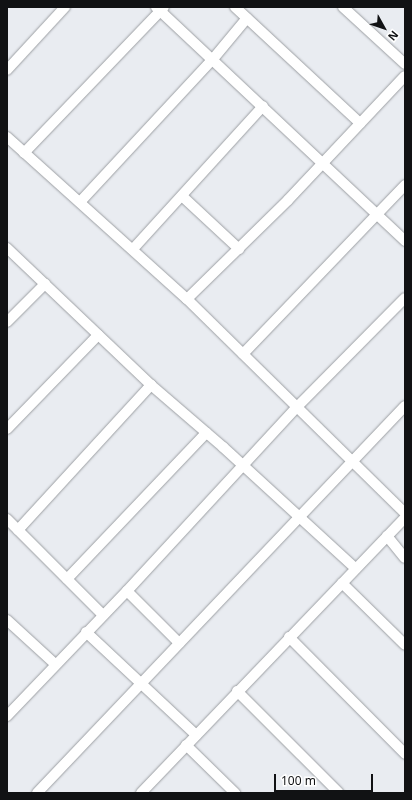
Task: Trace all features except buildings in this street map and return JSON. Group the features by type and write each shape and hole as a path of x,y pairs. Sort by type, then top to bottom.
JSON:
{"street":[{"path":"7,70 65,7"},
{"path":"235,7 360,123"},
{"path":"343,7 405,64"},
{"path":"24,153 160,8 322,164 405,241"},
{"path":"80,202 213,60 247,18"},
{"path":"187,299 239,249 405,76"},
{"path":"133,249 263,106"},
{"path":"7,137 187,299 405,513"},
{"path":"243,354 405,185"},
{"path":"182,196 239,249"},
{"path":"7,248 151,385 244,466 356,569"},
{"path":"7,322 45,284"},
{"path":"7,716 55,664 127,591 297,408 405,298"},
{"path":"7,429 98,335"},
{"path":"18,530 151,385"},
{"path":"37,793 405,406"},
{"path":"67,579 206,433"},
{"path":"141,793 237,691 405,518"},
{"path":"7,519 103,615"},
{"path":"386,536 405,558"},
{"path":"342,583 405,645"},
{"path":"127,591 179,643"},
{"path":"7,620 55,664"},
{"path":"86,632 196,735"},
{"path":"289,637 405,754"},
{"path":"237,691 340,793"},
{"path":"186,745 235,793"}]}
